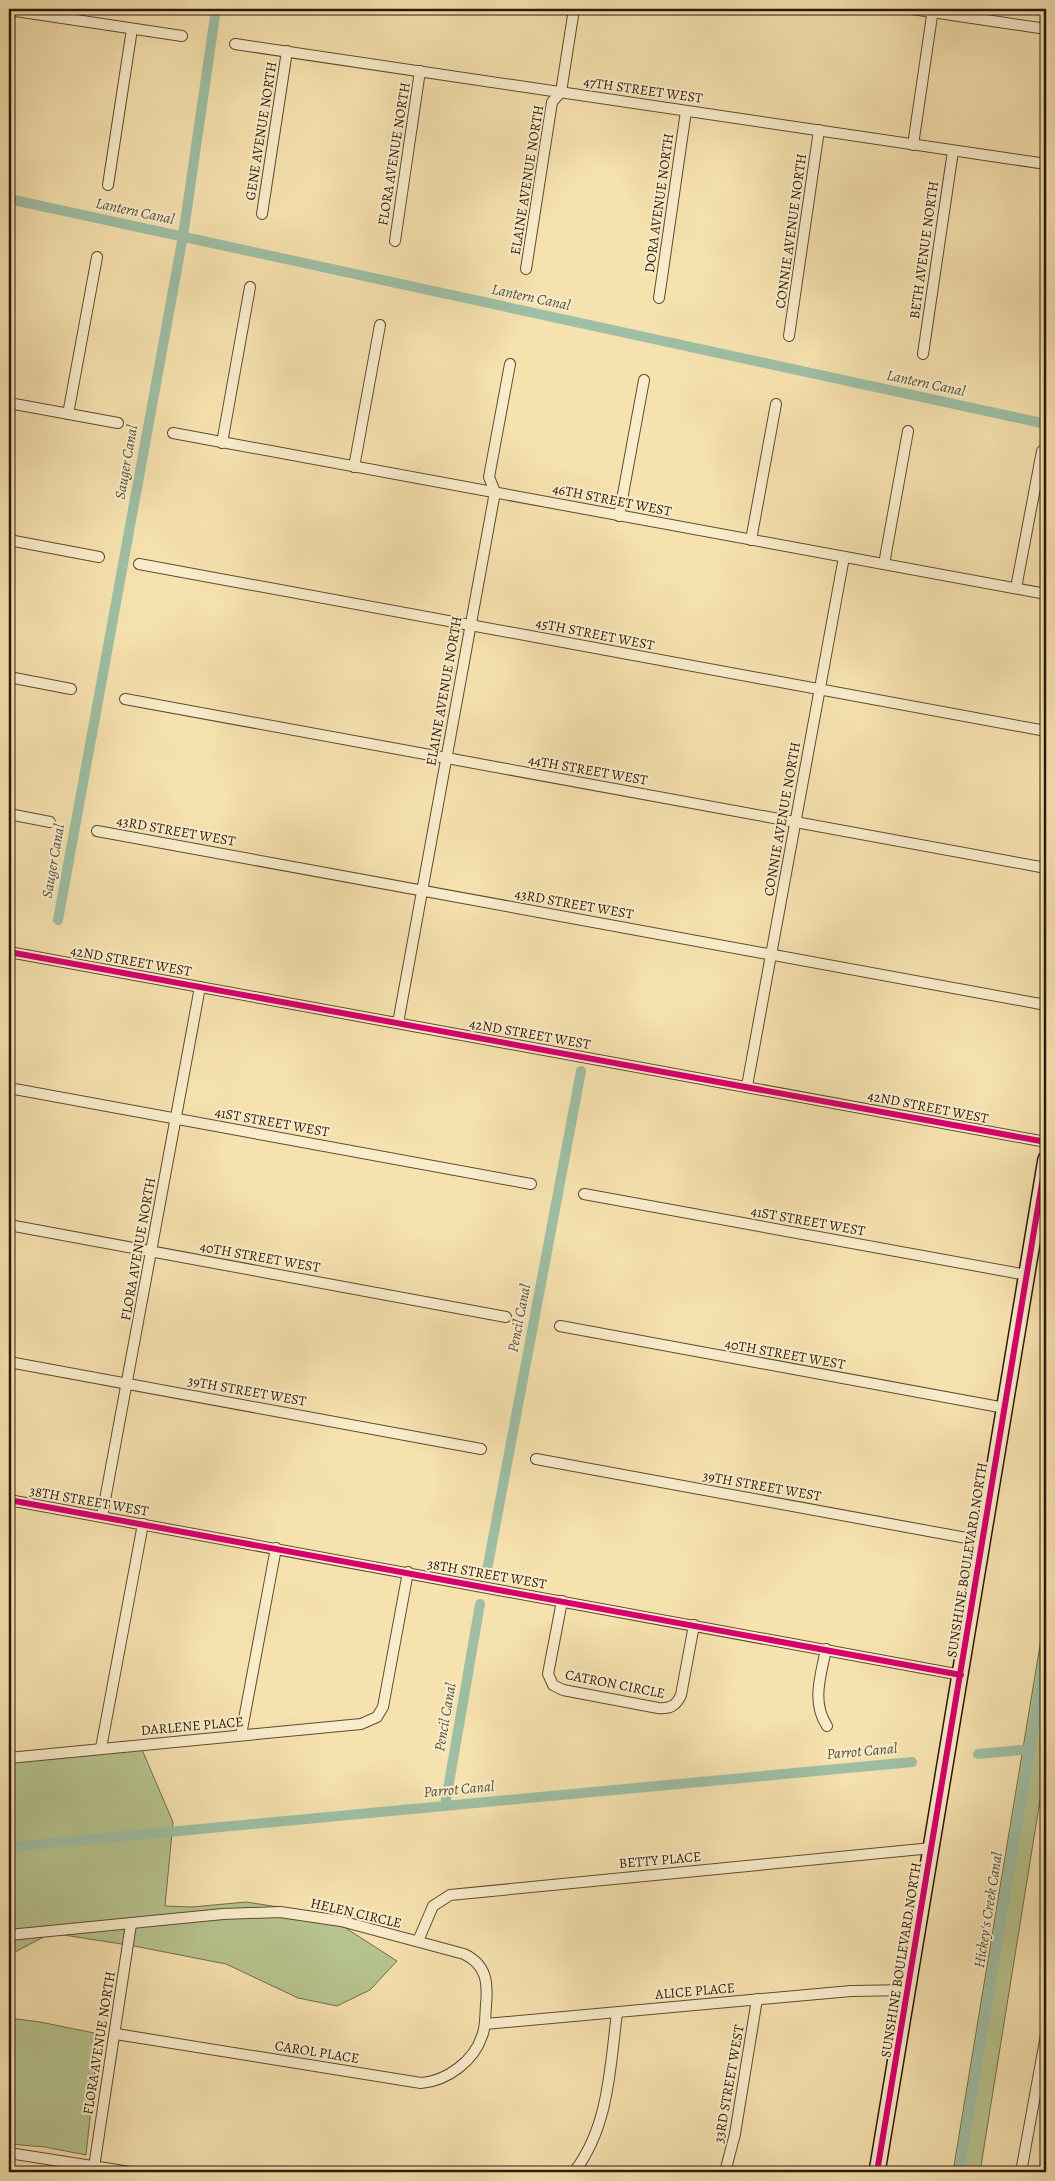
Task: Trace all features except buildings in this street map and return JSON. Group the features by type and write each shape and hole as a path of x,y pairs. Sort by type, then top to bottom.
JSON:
{"street":[{"name":"ELAINE AVENUE NORTH","path":"526,269 552,102 561,92 574,9"},
{"path":"912,9 932,10 1046,29"},
{"path":"9,10 182,36"},
{"path":"913,145 932,10"},
{"path":"108,185 132,28"},
{"name":"47TH STREET WEST","path":"235,44 1046,164"},
{"name":"GENE AVENUE NORTH","path":"262,214 287,52"},
{"name":"FLORA AVENUE NORTH","path":"395,241 420,71"},
{"name":"DORA AVENUE NORTH","path":"659,298 686,111"},
{"name":"CONNIE AVENUE NORTH","path":"789,336 820,130"},
{"name":"BETH AVENUE NORTH","path":"923,354 953,151"},
{"path":"68,414 97,257"},
{"path":"222,443 250,287"},
{"path":"354,467 380,325"},
{"name":"ELAINE AVENUE NORTH","path":"398,1023 494,492 489,477 510,364"},
{"path":"619,516 644,380"},
{"path":"9,403 118,423"},
{"path":"751,540 776,404"},
{"path":"884,564 908,431"},
{"name":"46TH STREET WEST","path":"173,434 1046,594"},
{"path":"1016,588 1042,451"},
{"path":"9,540 99,557"},
{"name":"CONNIE AVENUE NORTH","path":"747,1086 844,557"},
{"name":"45TH STREET WEST","path":"139,564 1046,731"},
{"path":"9,677 71,689"},
{"name":"44TH STREET WEST","path":"125,699 1046,868"},
{"path":"9,814 50,822"},
{"name":"43RD STREET WEST","path":"97,831 1046,1005"},
{"name":"42ND STREET WEST","path":"9,952 1046,1142"},
{"name":"FLORA AVENUE NORTH","path":"102,1516 200,987"},
{"name":"41ST STREET WEST","path":"9,1088 531,1184"},
{"name":"SUNSHINE BOULEVARD NORTH","path":"877,2172 909,1990 1046,1159"},
{"name":"41ST STREET WEST","path":"584,1194 1027,1275"},
{"name":"40TH STREET WEST","path":"9,1225 506,1317"},
{"name":"40TH STREET WEST","path":"560,1326 1005,1408"},
{"name":"39TH STREET WEST","path":"9,1362 481,1449"},
{"name":"39TH STREET WEST","path":"536,1459 983,1541"},
{"name":"38TH STREET WEST","path":"9,1503 102,1516 961,1675"},
{"path":"101,1748 142,1524"},
{"path":"241,1735 276,1548"},
{"name":"DARLENE PLACE","path":"9,1758 361,1724 377,1717 383,1708 408,1572"},
{"name":"CATRON CIRCLE","path":"562,1601 548,1674 553,1685 563,1690 648,1706 668,1709 677,1704 681,1695 694,1625"},
{"path":"826,1649 818,1706 826,1726"},
{"name":"BETTY PLACE","path":"418,1941 433,1906 450,1895 932,1848"},
{"name":"HELEN CIRCLE","path":"9,1935 223,1914 280,1912 342,1921 464,1954 474,1959 483,1969 487,1979 485,2024"},
{"name":"FLORA AVENUE NORTH","path":"87,2168 116,2034 131,1924"},
{"name":"ALICE PLACE","path":"485,2024 882,1988 909,1990"},
{"name":"33RD STREET WEST","path":"725,2172 737,2126 757,1999"},
{"path":"574,2172 591,2145 600,2121 617,2013"},
{"name":"CAROL PLACE","path":"116,2034 421,2083 441,2078 465,2062 478,2046 485,2024"},
{"path":"1021,2172 1046,2042"},
{"path":"9,2153 87,2168 130,2172"}],"green space":[{"path":"1046,1609 1046,1763 980,2172 953,2172"},
{"path":"140,1745 173,1822 165,1906 192,1907 246,1902 324,1914 397,1961 370,1990 337,2006 298,1998 226,1964 134,1946 51,1933 15,1952 9,1964 9,1762"},
{"path":"9,2018 99,2034 86,2155 45,2147 9,2144"}],"waterway":[{"name":"Sauger Canal","path":"58,920 183,236 216,9"},
{"name":"Lantern Canal","path":"9,199 1046,424"},
{"name":"Pencil Canal","path":"487,1570 581,1071"},
{"name":"Pencil Canal","path":"445,1806 480,1604"},
{"name":"Hickey's Creek Canal","path":"959,2172 1046,1652"},
{"name":"Parrot Canal","path":"978,1754 1031,1749"},
{"name":"Parrot Canal","path":"9,1847 912,1762"}],"cycle path":[{"path":"9,952 1046,1142"},
{"path":"877,2172 1046,1159"},
{"path":"9,1500 961,1675"}]}
